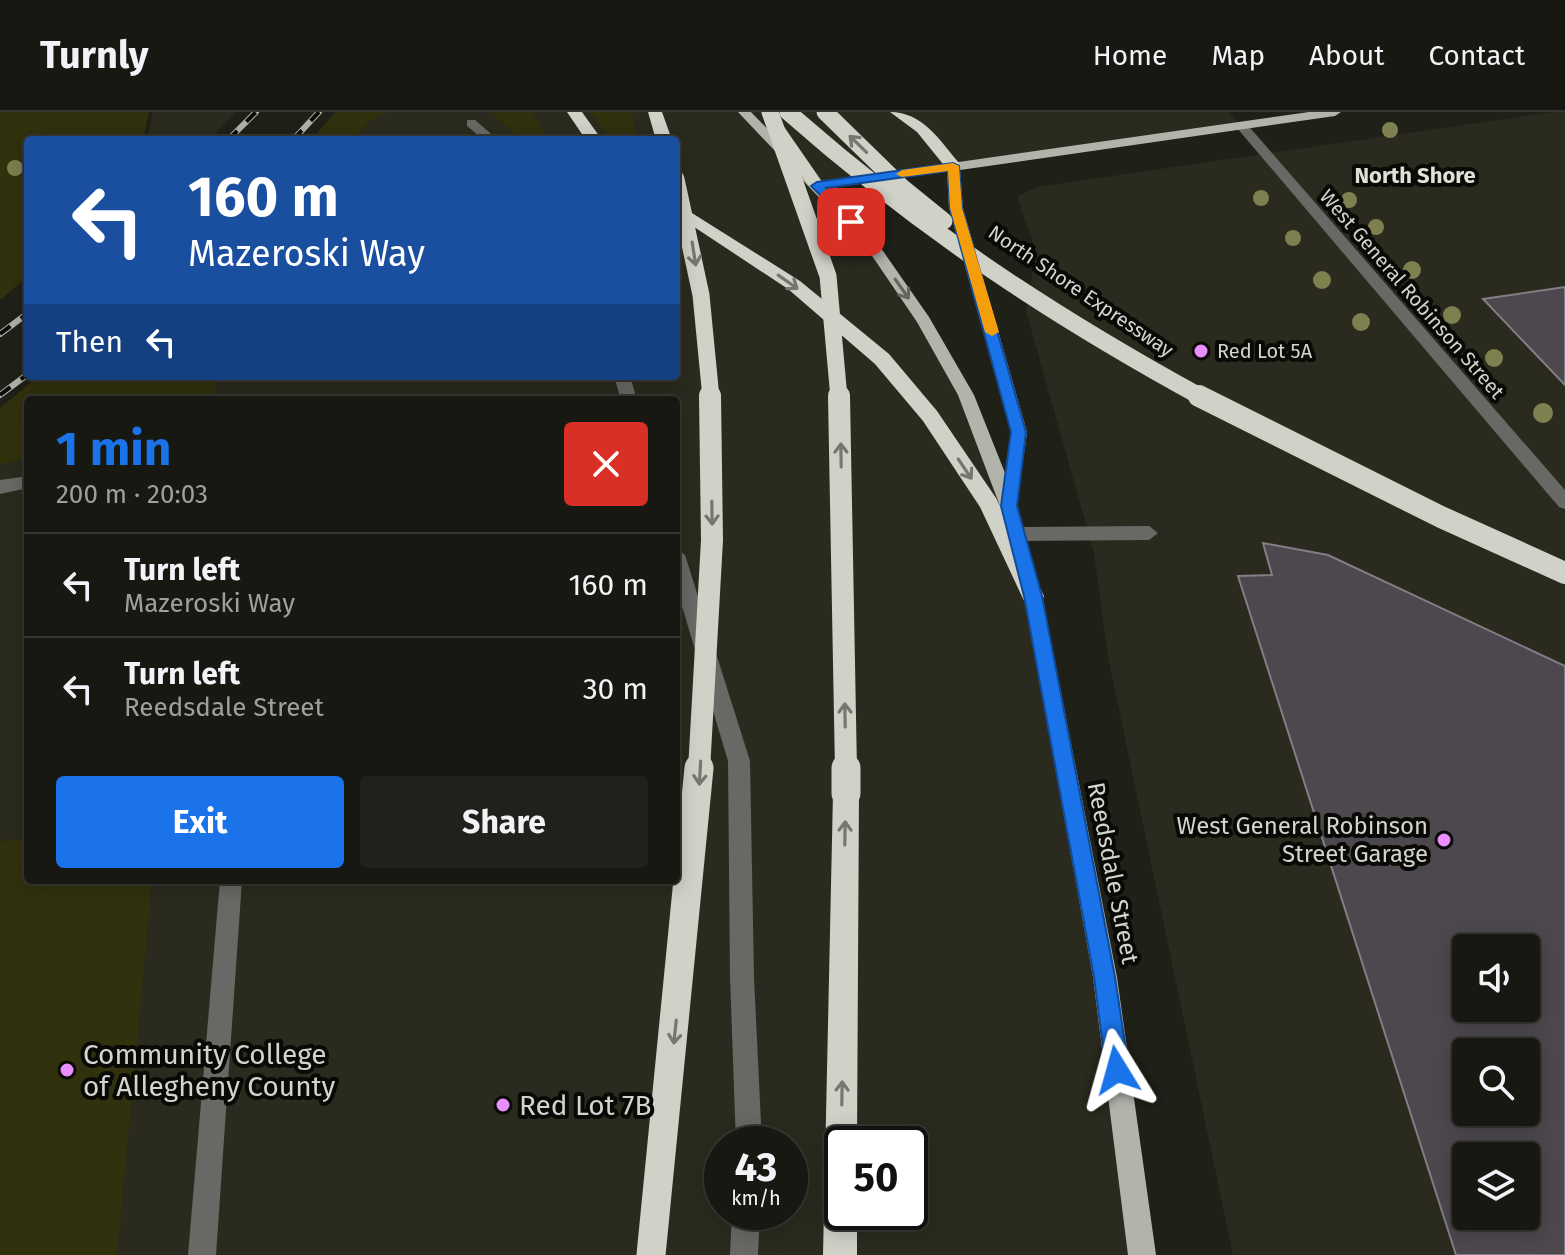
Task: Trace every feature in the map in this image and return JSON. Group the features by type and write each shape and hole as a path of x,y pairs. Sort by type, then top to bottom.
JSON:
{"highway":[{"path":"574,112 591,136"},
{"path":"655,112 663,136"},
{"path":"769,112 817,186"},
{"path":"769,112 828,276 840,405 846,793 840,1255"},
{"name":"North Shore Expressway","path":"788,112 904,211 1118,352 1310,454 1565,575"},
{"name":"North Shore Expressway","path":"825,112 902,187 999,266 1144,363 1315,458 1565,575"},
{"path":"897,112 922,129 953,166"},
{"path":"651,1255 698,810 713,545 708,338 688,216 680,191"},
{"path":"680,211 794,285 882,359 930,416 989,504 1033,596"}],"main road":[{"name":"Reedsdale Street","path":"744,112 871,244 924,321 966,395 1009,506 1033,596 1105,977 1142,1255"},
{"name":"West General Robinson Street","path":"1229,112 1241,125"},
{"path":"817,186 1335,112"},
{"name":"Reedsdale Street","path":"953,166 956,208 1019,432 1009,506"}],"street":[{"path":"471,123 487,136"},
{"name":"West General Robinson Street","path":"1241,125 1565,502"},
{"path":"0,487 24,483"},
{"path":"1017,534 1149,533"},
{"path":"680,568 739,761 742,977 748,1126"},
{"path":"202,1255 231,884"},
{"path":"744,1255 745,1230"}],"shaded area":[{"path":"0,112 149,112 144,136 24,136 24,280 0,300"},
{"path":"153,112 236,112 213,136 148,136"},
{"path":"336,112 1229,112 1241,125 819,186 871,244 966,395 1033,596 1142,1255 0,1255 28,884 680,884 680,396 24,396 24,838 0,841 0,408 34,380 680,380 680,136 315,136"},
{"path":"336,112 386,112 374,118 355,136 315,136"},
{"path":"491,112 532,112 546,136 516,136"},
{"path":"590,112 632,112 635,136 609,136"},
{"path":"1565,112 1565,1255 1233,1255 1108,657 1094,553 1026,311 1036,251 1017,197 1036,187"},
{"path":"34,380 216,380 214,396 24,396 24,461 0,464 0,408"},
{"name":"Community College of Allegheny County","path":"24,838 24,884 152,884 117,1255 0,1255 0,841"}],"building":[{"path":"1565,287 1565,385 1483,299"},
{"name":"West General Robinson Street Garage","path":"1263,543 1328,555 1565,666 1565,1255 1456,1255 1238,576 1272,575"}],"railway":[{"path":"232,136 256,112"},
{"path":"297,136 319,112"},
{"path":"0,334 24,316"},
{"path":"0,395 24,377"}],"slow traffic":[{"path":"902,174 953,166 956,208 992,332"}],"place":[{"name":"Red Lot 5A","path":"1201,351"},
{"name":"West General Robinson Street Garage","path":"1444,840"},
{"name":"Community College of Allegheny County","path":"67,1070"},
{"name":"Red Lot 7B","path":"503,1105"}],"district":[{"name":"North Shore","path":"1415,175"}],"route":[{"path":"851,222 817,186 953,166 956,208 1019,432 1009,506 1033,596 1056,733 1105,977 1117,1070"}]}
